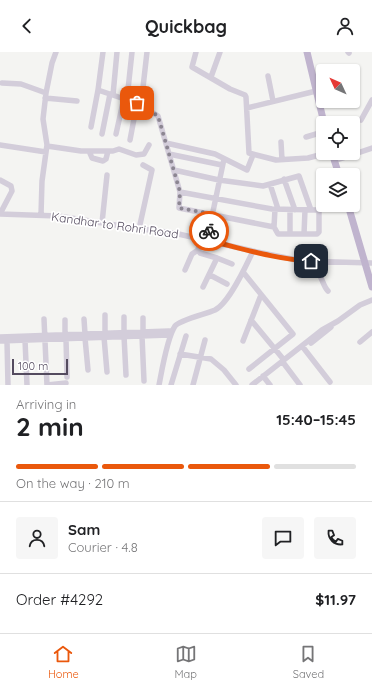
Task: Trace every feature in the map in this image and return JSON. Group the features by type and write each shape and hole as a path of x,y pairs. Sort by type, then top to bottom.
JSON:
{"main road":[{"path":"307,52 316,90"},
{"path":"334,161 336,168"},
{"path":"350,212 372,288"}],"street":[{"path":"41,215 42,181 46,149 44,119 46,95 52,63 56,52"},
{"path":"91,127 103,52"},
{"path":"102,134 112,94 117,52"},
{"path":"116,134 126,99 132,52"},
{"path":"130,140 139,104 147,52"},
{"path":"196,52 192,67 230,89 245,95 249,153 276,160 308,158 316,156"},
{"path":"210,77 220,52"},
{"path":"268,76 273,102"},
{"path":"2,83 21,84 46,95 77,101"},
{"path":"98,90 139,104 158,116 180,192 179,208 274,228"},
{"path":"247,108 316,90"},
{"path":"361,120 372,100"},
{"path":"306,137 316,134"},
{"path":"281,142 282,160"},
{"path":"166,143 215,154 247,170 253,155"},
{"path":"0,145 89,151 108,151 119,149 136,155 142,155 145,153 149,145"},
{"path":"334,161 372,148"},
{"path":"89,151 92,158 103,161 106,159 108,151"},
{"path":"169,154 222,165"},
{"path":"207,240 224,159"},
{"path":"139,229 152,170 144,165"},
{"path":"174,170 219,180 262,186 299,176 308,210 304,234"},
{"path":"102,223 107,175"},
{"path":"284,179 292,210 290,234"},
{"path":"0,180 11,186 12,191 0,214"},
{"path":"270,184 276,209 274,228 278,234 318,233 319,212"},
{"path":"180,192 276,209 316,209"},
{"name":"Kandhar to Rohri Road","path":"0,214 58,216 174,233 302,261 372,263"},
{"path":"185,270 192,254 198,250 200,239"},
{"path":"198,250 200,253 232,264"},
{"path":"159,385 172,330 177,324 216,309 226,299 253,251"},
{"path":"203,287 217,258"},
{"path":"311,261 314,270 328,291"},
{"path":"242,272 293,334 249,369"},
{"path":"210,275 227,284"},
{"path":"242,340 261,295"},
{"path":"252,385 303,347 322,330 334,324 360,305 372,300"},
{"path":"105,315 107,372"},
{"path":"124,317 126,375"},
{"path":"143,318 144,381"},
{"path":"44,319 47,385 67,380 65,320"},
{"path":"84,319 88,370"},
{"path":"251,320 275,348 283,362 300,385"},
{"path":"360,342 372,332"},
{"path":"0,341 143,334"},
{"path":"171,385 186,336"},
{"path":"0,337 45,338"},
{"path":"25,340 27,385"},
{"path":"193,385 205,340"},
{"path":"7,341 8,385"},
{"path":"303,347 330,382"},
{"path":"180,354 211,359 236,385"},
{"path":"256,385 264,377"},
{"path":"264,377 270,385"}],"way so far":[{"path":"137,103 158,116 180,192 179,208 212,214 209,231"}],"route":[{"path":"209,231 207,240 302,261 311,261"}]}
